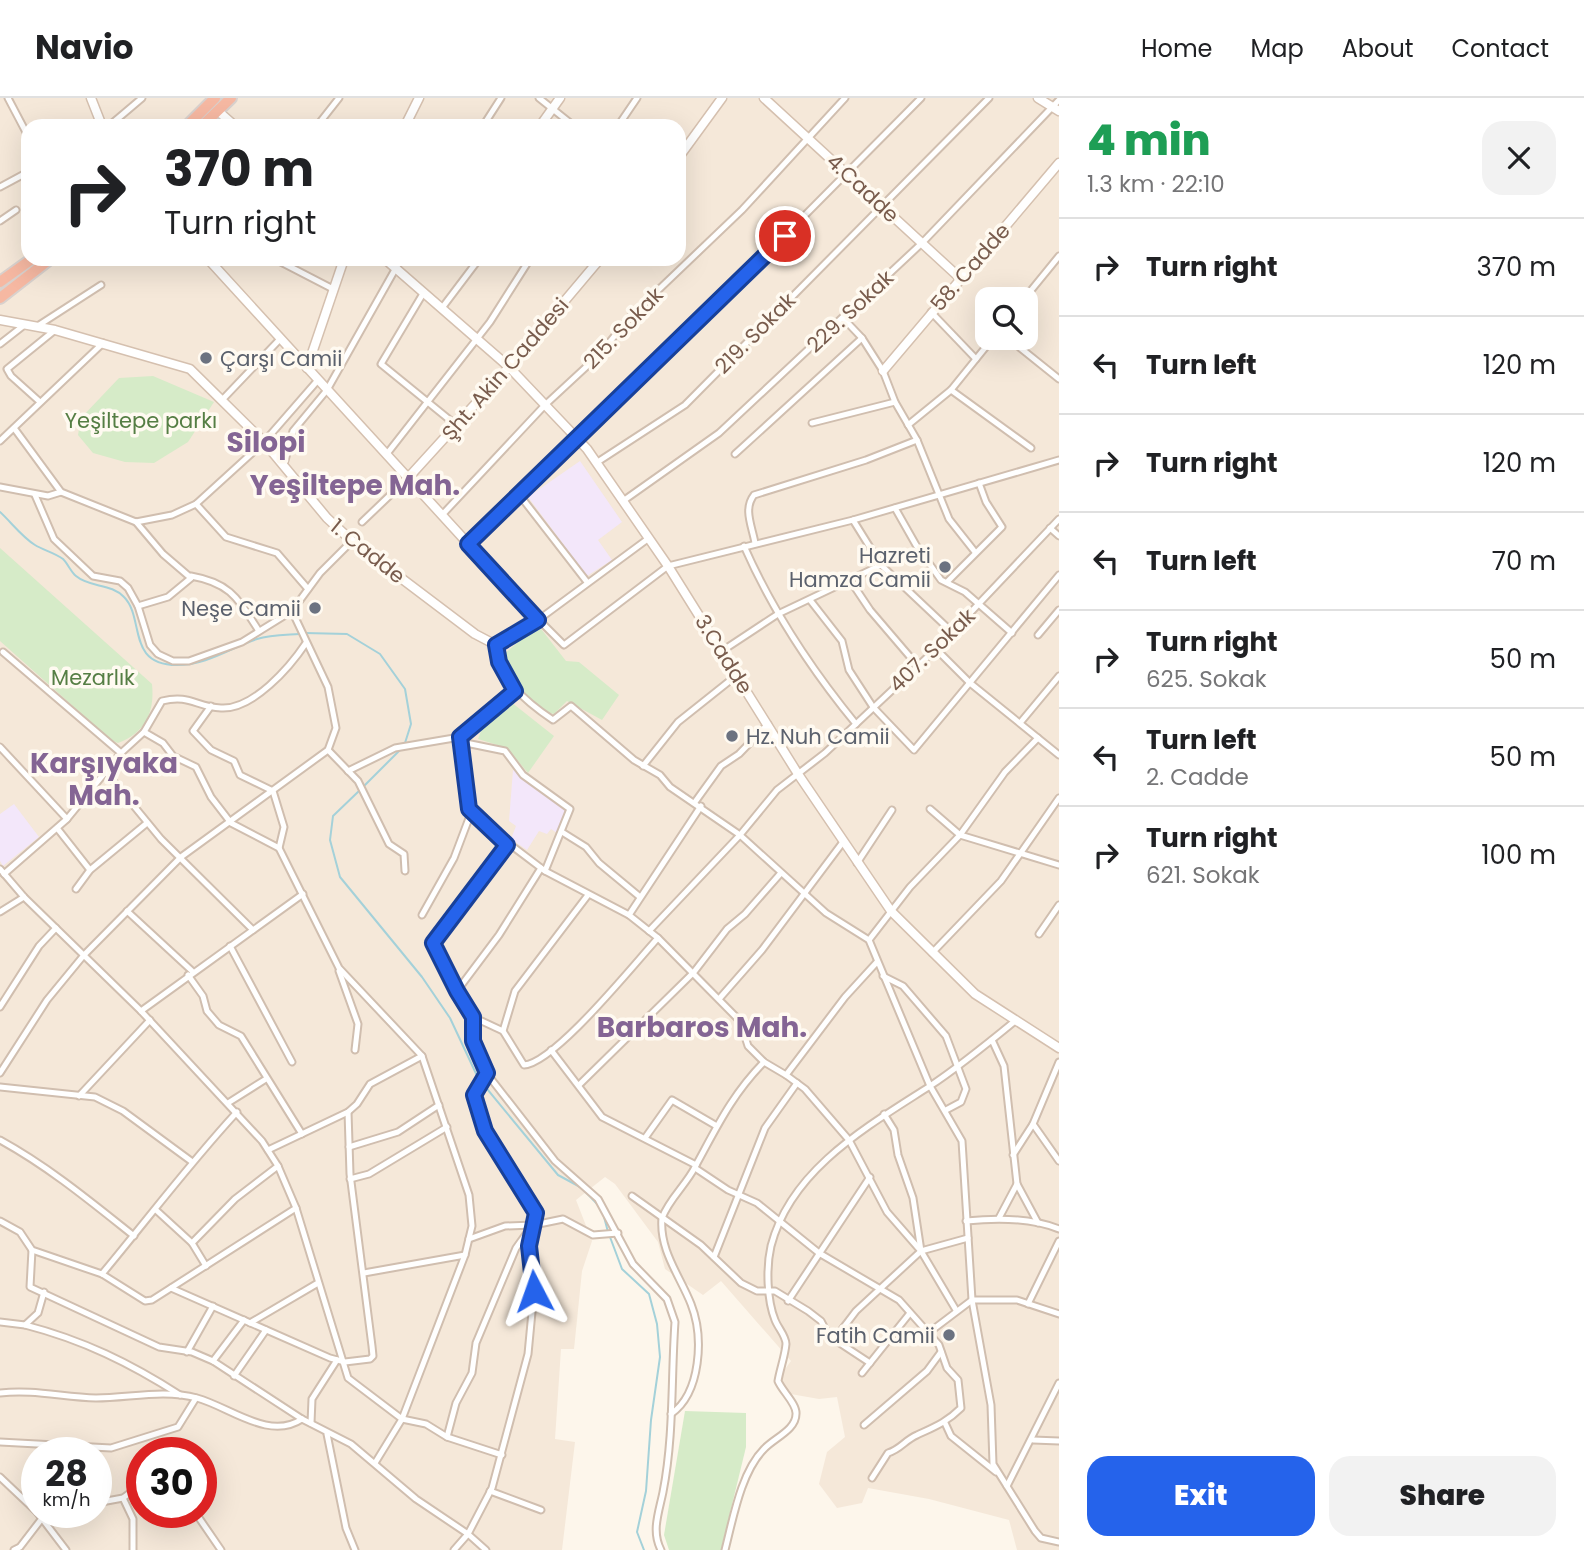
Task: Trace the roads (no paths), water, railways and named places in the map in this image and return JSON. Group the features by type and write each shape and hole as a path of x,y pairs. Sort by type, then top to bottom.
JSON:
{"highway":[{"path":"194,119 215,98"},
{"path":"209,119 231,98"},
{"path":"0,282 22,266"},
{"path":"0,298 41,266"}],"street":[{"path":"8,98 21,123"},
{"path":"91,98 99,119"},
{"path":"117,119 142,98"},
{"path":"322,119 339,98"},
{"path":"408,119 419,98"},
{"path":"488,119 501,98"},
{"path":"540,98 567,119"},
{"path":"545,119 560,98"},
{"path":"623,119 638,98"},
{"path":"686,147 722,98"},
{"name":"4.Cadde","path":"764,98 961,279"},
{"name":"215. Sokak","path":"686,265 742,210 796,152 807,136 845,98"},
{"path":"468,544 921,98"},
{"name":"219. Sokak","path":"596,463 685,405 989,98"},
{"path":"1038,98 1057,106"},
{"name":"229. Sokak","path":"623,501 719,433 922,243 1057,106"},
{"path":"218,111 227,119"},
{"name":"58. Cadde","path":"883,371 1059,163"},
{"path":"0,187 21,176"},
{"path":"0,221 16,210"},
{"path":"1034,287 1059,256"},
{"path":"214,266 537,619 564,645 668,566 755,542 853,520 1059,460"},
{"path":"289,266 333,289"},
{"path":"307,368 341,266"},
{"path":"442,308 475,266"},
{"path":"386,455 476,338 525,266"},
{"name":"Şht. Akin Caddesi","path":"408,478 509,367 594,266"},
{"name":"215. Sokak","path":"442,515 545,405 685,266"},
{"path":"284,464 293,431 327,390 395,268"},
{"name":"3.Cadde","path":"395,268 509,367 577,438 668,566 798,774 891,911 975,994 1059,1048"},
{"path":"36,327 101,285"},
{"path":"424,292 381,364 456,425"},
{"path":"931,312 976,359"},
{"path":"843,318 862,338 883,371 895,402 916,440 938,495 957,532 975,552"},
{"name":"1. Cadde","path":"0,320 55,330 190,369 264,442 327,518 352,541 475,634 496,645"},
{"path":"0,344 23,326"},
{"path":"40,401 11,376 7,369 55,330"},
{"path":"223,399 281,338"},
{"path":"735,454 862,338"},
{"path":"0,441 103,343"},
{"path":"908,425 951,390 983,350"},
{"path":"1023,350 1059,379"},
{"path":"136,522 172,516 196,504 264,442 318,380"},
{"path":"951,390 1031,449"},
{"path":"812,423 895,402"},
{"path":"14,428 61,492 136,522 163,554 191,576 220,583 236,596 259,631"},
{"path":"755,542 748,510 748,502 754,495 866,460 916,440"},
{"path":"362,522 408,478"},
{"path":"948,581 1003,524 986,502 979,483"},
{"path":"0,487 35,495 48,496 61,492"},
{"path":"518,494 587,582"},
{"path":"35,495 54,539 93,576 120,581 138,606 150,645 158,654 173,661 189,661 242,642 292,611 352,541"},
{"path":"196,504 226,537 277,553 309,589"},
{"path":"895,508 941,580 948,581 980,604 1012,633"},
{"name":"407. Sokak","path":"649,931 740,835 777,790 856,724 936,649 1059,519"},
{"path":"853,520 881,565 952,632"},
{"path":"1050,528 1059,536"},
{"path":"649,538 537,619 496,645 499,662 515,691 553,720 571,706 643,766 740,835 826,914 869,940 930,1086 962,1140 972,1300 992,1405 996,1472"},
{"path":"744,546 778,614 828,693 856,724"},
{"path":"722,651 778,614 881,565"},
{"path":"810,600 842,641 849,670 873,707 914,750 1059,575"},
{"path":"138,606 168,597 191,576"},
{"path":"850,580 870,610 916,665"},
{"path":"1038,635 1059,610"},
{"path":"0,1073 47,1000 84,955 181,857 328,750 335,728 328,687 292,611"},
{"path":"306,643 273,683 236,706 211,706 178,697 162,701 144,732 121,753 67,820 2,872 24,897 141,1011 237,1112 268,1150 296,1208 348,1378 402,1419 426,1424 447,1437 502,1455"},
{"path":"936,649 970,683 1059,755"},
{"path":"1,652 121,753"},
{"path":"643,766 678,722 737,675"},
{"path":"1020,723 1059,676"},
{"path":"461,740 515,691"},
{"path":"211,706 193,732 211,750 234,761 240,775 273,791 284,827 279,848"},
{"path":"695,802 721,766 739,754 768,724"},
{"path":"144,732 163,743 173,756 195,766 211,797 231,823 279,848 339,968 358,1024 355,1050"},
{"path":"869,940 891,911 960,835 1004,772 1038,738"},
{"path":"348,771 395,748 461,740 505,751 523,775 570,808 562,832 543,870 457,991"},
{"path":"422,915 454,858 471,813 461,740"},
{"path":"0,747 67,820"},
{"path":"328,750 358,781 389,844 404,854 405,871"},
{"path":"106,772 146,823 253,930"},
{"path":"932,953 1001,881 1059,798"},
{"path":"629,915 701,806"},
{"path":"930,808 960,835 1059,865"},
{"path":"857,863 892,810"},
{"path":"471,813 507,845 543,870 629,915 694,972 740,1021 748,1045 764,1062 797,1083 849,1140 887,1212 921,1251 956,1310"},
{"path":"76,888 90,870 146,823"},
{"path":"57,828 90,870"},
{"path":"562,832 586,847 599,863 640,897"},
{"path":"719,999 762,950 843,842"},
{"path":"507,845 433,943 473,1017 473,1041 487,1073 555,1161 598,1199 633,1264 667,1299 675,1322 667,1472 655,1539 661,1550"},
{"path":"579,1085 694,972 727,929 745,914 780,874"},
{"path":"141,1011 190,973 303,894"},
{"path":"503,1031 514,991 588,895"},
{"path":"0,912 24,897"},
{"path":"1039,934 1056,916 1059,905"},
{"path":"127,911 190,973 203,996 207,1011 219,1025 241,1036 302,1134"},
{"path":"0,1007 3,996 39,946 56,928"},
{"path":"473,1017 503,1031 524,1065 531,1064 566,1039 658,938"},
{"path":"230,946 292,1062"},
{"path":"786,1074 845,997 877,962"},
{"path":"339,968 422,1056 469,1195 472,1226 465,1255 402,1419 375,1463"},
{"path":"883,976 903,986 946,1036 965,1094 961,1102 946,1110"},
{"path":"79,1096 149,1020"},
{"path":"726,1550 751,1466 763,1449 790,1428 797,1416 796,1409 778,1381 786,1344 775,1320 768,1291 771,1247 782,1221 798,1193 825,1161 849,1140 884,1114 930,1086 1015,1021"},
{"path":"992,1040 1004,1066 1017,1184 1038,1223"},
{"path":"551,1050 602,1117 645,1138 739,1195 757,1203 819,1253 893,1294 941,1352 947,1368 958,1380 961,1408 944,1423 915,1436 900,1450 888,1453 872,1478"},
{"path":"268,1150 348,1112 357,1104 370,1084 422,1056"},
{"path":"671,1414 683,1406 694,1383 697,1333 692,1306 667,1256 662,1218 739,1088 764,1062"},
{"path":"1013,1155 1033,1124 1059,1062"},
{"path":"454,1550 468,1534 490,1491 502,1455 528,1354 534,1291 529,1246 536,1213 485,1131 474,1095 478,1084 487,1073"},
{"path":"228,1103 266,1079"},
{"path":"714,1257 765,1128 797,1083"},
{"path":"0,1087 95,1097 123,1111 191,1161"},
{"path":"645,1138 672,1100 715,1125"},
{"path":"349,1147 398,1132 439,1105"},
{"path":"102,1274 156,1210 191,1161 237,1112"},
{"path":"171,1288 337,1360 345,1362 373,1356 350,1179 348,1112"},
{"path":"884,1114 894,1130 898,1155 913,1198 921,1251"},
{"path":"1033,1124 1059,1161"},
{"path":"350,1179 387,1164 447,1127"},
{"path":"0,1140 44,1164 69,1182 76,1193 134,1236"},
{"path":"192,1244 235,1199 278,1166"},
{"path":"788,1301 870,1177"},
{"path":"999,1218 1017,1184"},
{"path":"632,1196 714,1257 750,1289 775,1291 821,1321 834,1340 870,1363"},
{"path":"32,1250 102,1274 145,1301 152,1300 296,1208"},
{"path":"156,1210 192,1244 206,1266"},
{"path":"966,1221 999,1218 1038,1223 1059,1229"},
{"path":"469,1238 505,1226 534,1225 564,1219 593,1235 616,1233"},
{"path":"0,1221 20,1232 32,1250 30,1287 159,1347 187,1352 213,1361 302,1419 351,1444 416,1499 468,1534 485,1550"},
{"path":"447,1437 456,1403 472,1373 476,1343 488,1313 516,1248 534,1225"},
{"path":"834,1340 856,1311 921,1251 968,1238"},
{"path":"1028,1304 1059,1241"},
{"path":"364,1273 465,1255"},
{"path":"250,1323 318,1283"},
{"path":"25,1325 37,1313 44,1292"},
{"path":"927,1334 972,1300 1017,1300 1059,1314"},
{"path":"187,1352 213,1306"},
{"path":"862,1373 910,1312"},
{"path":"213,1361 244,1320"},
{"path":"0,1322 70,1336 106,1352 183,1397"},
{"path":"234,1376 266,1330"},
{"path":"864,1425 927,1371 941,1352"},
{"path":"311,1423 312,1399 337,1360"},
{"path":"1007,1486 1033,1440 1042,1413 1059,1383"},
{"path":"0,1393 20,1391 97,1398 143,1394 196,1398 262,1424 282,1428 302,1419"},
{"path":"0,1442 111,1448 178,1427 196,1398"},
{"path":"944,1423 951,1436 996,1472 1041,1538 1059,1542"},
{"path":"327,1434 346,1528 355,1550"},
{"path":"1033,1440 1059,1441"},
{"path":"0,1477 21,1497"},
{"path":"490,1491 541,1510"},
{"path":"112,1500 126,1496"},
{"path":"123,1498 131,1510 133,1550"},
{"path":"14,1550 20,1547 31,1528"},
{"path":"50,1528 66,1550"},
{"path":"206,1528 221,1550"}],"waterway":[{"path":"0,512 30,542 63,559 76,576 124,597 134,616 143,649 161,663 177,665 198,662 257,639 299,634"},
{"path":"305,633 347,634 380,654 405,689 411,724 405,743"},
{"path":"364,786 400,750"},
{"path":"360,790 333,816 330,840 340,877 422,977 450,1018 479,1080"},
{"path":"483,1084 558,1175 582,1188 599,1206"},
{"path":"603,1213 608,1232"},
{"path":"610,1237 622,1269 649,1294 657,1324 660,1357 651,1420 646,1491 637,1532 644,1550"}],"place":[{"name":"Çarşı Camii","path":"206,358"},
{"name":"Hazreti Hamza Camii","path":"945,567"},
{"name":"Neşe Camii","path":"315,608"},
{"name":"Hz. Nuh Camii","path":"732,736"},
{"name":"Fatih Camii","path":"949,1335"}],"district":[{"name":"Silopi","path":"266,442"},
{"name":"Yeşiltepe Mah.","path":"355,485"},
{"name":"Karşıyaka Mah.","path":"104,779"},
{"name":"Barbaros Mah.","path":"702,1027"}],"park label":[{"name":"Yeşiltepe parkı","path":"141,420"},
{"name":"Mezarlık","path":"93,677"}]}
